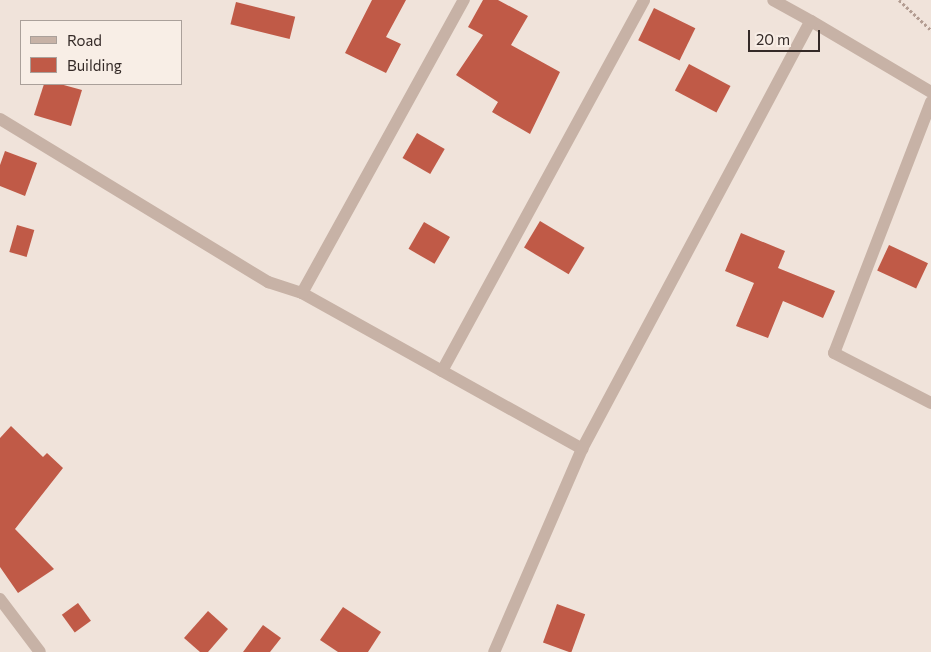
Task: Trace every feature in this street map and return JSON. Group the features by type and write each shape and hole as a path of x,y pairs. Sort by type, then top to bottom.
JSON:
{"street":[{"path":"302,293 464,0"},
{"path":"442,371 644,0"},
{"path":"773,0 931,92"},
{"path":"494,652 582,449 811,21"},
{"path":"931,102 834,353 931,403"},
{"path":"0,119 268,282 302,293 582,449"},
{"path":"0,599 40,652"}],"path":[{"path":"899,0 931,30"}],"building":[{"path":"372,0 406,0 386,37 401,44 386,73 345,53"},
{"path":"483,0 498,0 528,16 511,45 560,72 530,134 492,112 498,102 456,75 483,35 468,27"},
{"path":"236,2 295,17 290,39 230,24"},
{"path":"654,8 695,28 680,61 638,40"},
{"path":"689,64 730,86 716,113 675,90"},
{"path":"44,85 64,85 82,90 71,126 34,115"},
{"path":"417,133 445,149 430,174 402,158"},
{"path":"5,151 37,163 25,196 0,186 0,165"},
{"path":"540,221 585,248 569,274 524,248"},
{"path":"424,222 450,237 434,264 408,249"},
{"path":"17,225 34,230 27,257 9,252"},
{"path":"741,233 785,251 778,268 835,291 823,318 783,301 768,338 736,326 754,283 725,271"},
{"path":"889,245 928,263 916,289 877,270"},
{"path":"11,426 43,457 47,453 63,468 15,529 54,569 18,593 0,567 0,438"},
{"path":"78,603 91,621 75,633 62,615"},
{"path":"557,604 585,614 571,652 543,643"},
{"path":"343,607 381,632 368,652 338,652 320,640"},
{"path":"208,611 228,629 208,652 200,652 184,638"},
{"path":"263,625 281,638 270,652 243,652"}]}
